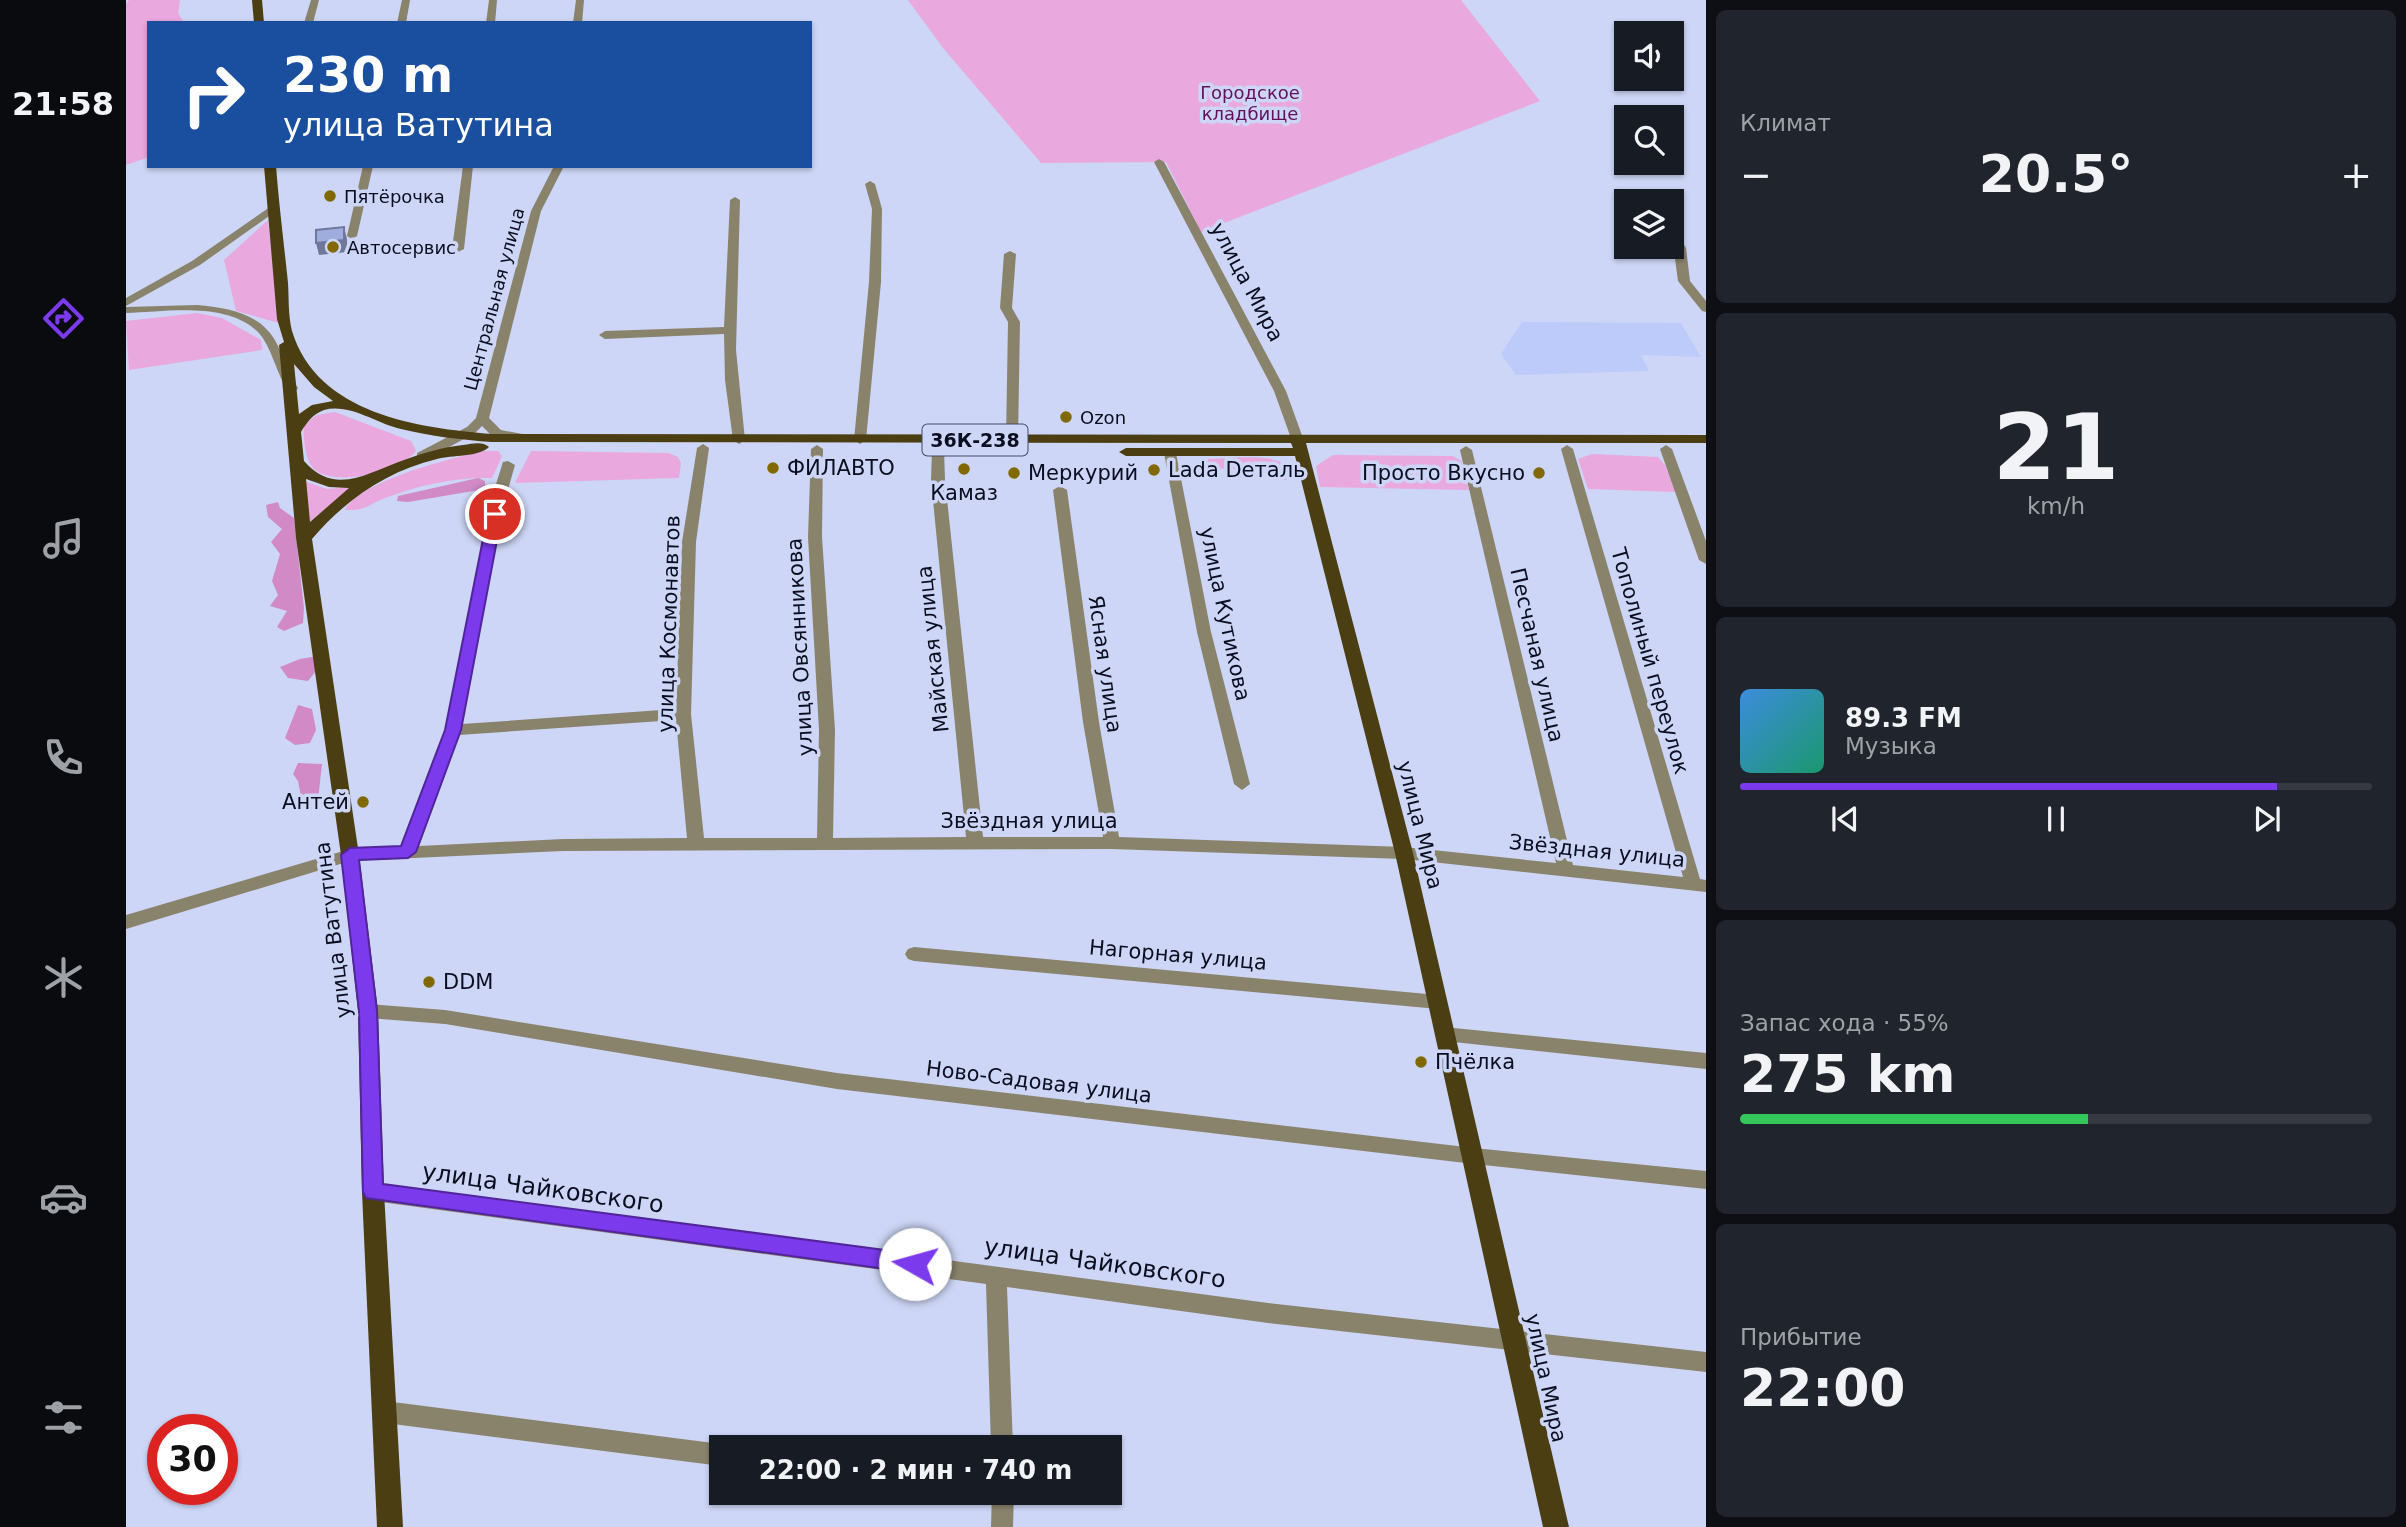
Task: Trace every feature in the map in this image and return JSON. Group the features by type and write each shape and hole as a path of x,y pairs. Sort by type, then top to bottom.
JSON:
{"main road":[{"path":"257,0 259,21"},
{"name":"36К-238","path":"270,168 286,331 305,369 331,394 351,407 403,426 435,433 460,437 523,438 1012,440 1299,446 1706,439"},
{"name":"улица Ватутина","path":"286,331 304,538 350,855 368,1011 373,1192 390,1527"},
{"path":"296,429 301,419 316,408 335,405 351,407"},
{"path":"403,426 422,439 426,448 422,456"},
{"path":"304,538 332,506 373,479 422,456 485,447 1170,453 1299,446 1466,450 1706,448"},
{"name":"улица Мира","path":"1299,446 1404,853 1556,1527"},
{"path":"298,463 312,478 326,483 348,484 373,479"}],"street":[{"path":"309,21 315,0"},
{"path":"401,21 406,0"},
{"path":"490,21 493,0"},
{"path":"577,21 580,0"},
{"name":"улица Мира","path":"1159,162 1280,391 1299,446"},
{"path":"352,236 368,168"},
{"path":"457,249 468,168"},
{"name":"Центральная улица","path":"422,456 460,437 483,415 536,211 558,168"},
{"path":"860,440 875,282 877,209 870,184"},
{"path":"735,200 730,330 732,402 739,440"},
{"path":"126,303 196,263 274,209"},
{"path":"1010,254 1006,308 1014,322 1012,440"},
{"path":"1681,259 1684,281 1706,309"},
{"path":"126,310 204,309 230,314 253,324 268,338 280,370 292,388"},
{"path":"604,335 730,330"},
{"path":"435,433 467,424 483,415 497,433 523,438"},
{"name":"улица Космонавтов","path":"696,844 683,713 689,542 703,447"},
{"name":"улица Овсянникова","path":"817,449 815,537 827,730 825,845"},
{"name":"Майская улица","path":"938,449 938,480 975,844"},
{"name":"Тополиный переулок","path":"1567,449 1700,885"},
{"path":"1667,449 1706,559"},
{"name":"Песчаная улица","path":"1466,450 1566,870"},
{"name":"улица Кутикова","path":"1170,453 1204,632 1242,784"},
{"path":"408,852 453,730 496,510 508,465"},
{"name":"Ясная улица","path":"1060,489 1091,722 1112,843"},
{"path":"453,730 683,713"},
{"name":"Звёздная улица","path":"126,922 350,855 564,845 1112,843 1404,853 1700,885"},
{"name":"Нагорная улица","path":"914,954 1438,1002"},
{"name":"Ново-Садовая улица","path":"368,1011 445,1017 837,1081 1474,1156 1706,1180"},
{"path":"1444,1034 1706,1061"},
{"name":"улица Чайковского","path":"373,1192 1268,1312 1706,1362"},
{"path":"996,1275 1002,1435"},
{"path":"386,1412 709,1453"},
{"path":"1002,1527 1003,1505"}],"shaded area":[{"path":"1522,322 1681,323 1701,357 1641,355 1649,371 1516,375 1501,354"},
{"path":"478,478 485,481 485,489 408,502 397,501 398,496"},
{"path":"278,502 280,508 294,518 304,608 303,623 284,631 277,627 287,611 270,606 278,595 272,581 280,554 271,542 282,529 268,517 266,505"},
{"path":"318,656 320,666 308,681 288,678 280,667 300,659"},
{"path":"298,705 312,709 316,730 310,743 295,745 285,738"},
{"path":"298,763 322,764 317,809 304,812 298,781 293,774"}],"green space":[{"path":"129,0 180,0 178,13 183,21 147,21 147,158 126,165 126,4"},
{"name":"Городское кладбище","path":"908,0 1461,0 1540,101 1201,232 1166,162 1041,163 943,48"},
{"path":"268,220 279,323 236,311 224,260"},
{"path":"197,313 222,318 261,340 262,350 129,370 126,321"},
{"path":"335,412 411,441 416,451 396,465 366,475 335,477 323,474 313,468 308,459 304,425 317,415"},
{"path":"484,451 498,451 502,456 492,478 465,479 424,486 362,508 345,510 354,499 387,480"},
{"path":"531,451 668,453 678,457 681,463 679,478 515,483"},
{"path":"1592,454 1658,457 1665,465 1676,492 1588,489 1578,459"},
{"path":"1333,455 1453,456 1461,461 1469,490 1320,487 1316,466"},
{"path":"1208,459 1272,459 1292,470 1297,480 1268,480 1264,466 1236,464 1237,469 1207,468"},
{"path":"304,481 327,489 355,486 309,522"}],"building":[{"path":"344,227 344,240 316,243 316,230"}],"place":[{"name":"Пятёрочка","path":"330,196"},
{"name":"Автосервис","path":"333,247"},
{"name":"Ozon","path":"1066,417"},
{"name":"ФИЛАВТО","path":"773,468"},
{"name":"Камаз","path":"964,469"},
{"name":"Lada Dеталь","path":"1154,470"},
{"name":"Меркурий","path":"1014,473"},
{"name":"Просто Вкусно","path":"1539,473"},
{"name":"Антей","path":"363,802"},
{"name":"DDM","path":"429,982"},
{"name":"Пчёлка","path":"1421,1062"}],"route":[{"path":"495,514 453,730 408,852 350,855 368,1011 373,1192 915,1264"}]}
